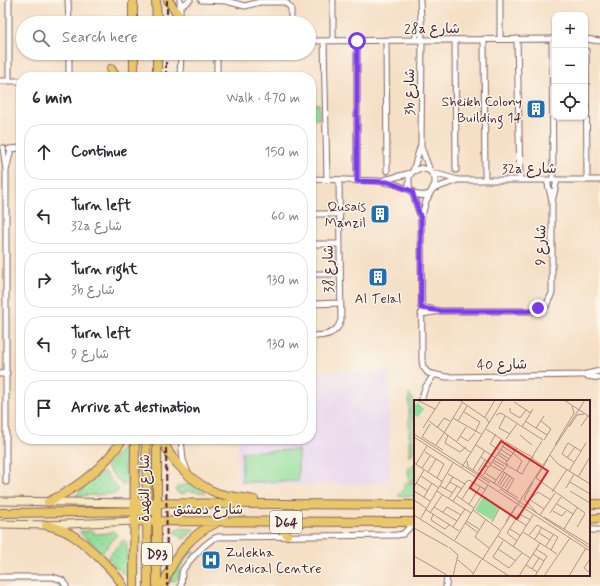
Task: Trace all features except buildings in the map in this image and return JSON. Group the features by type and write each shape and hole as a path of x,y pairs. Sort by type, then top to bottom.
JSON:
{"main road":[{"path":"133,0 133,16"},
{"path":"156,0 157,16"},
{"path":"168,0 178,16"},
{"path":"134,60 134,72"},
{"path":"157,60 158,72"},
{"path":"48,502 78,486 101,465 119,444"},
{"name":"شارع النهدة","path":"134,586 135,444"},
{"path":"146,444 148,586"},
{"name":"شارع النهدة","path":"157,444 157,586"},
{"path":"165,444 171,457 178,466 218,493 266,504"},
{"name":"شارع دمشق","path":"0,502 135,503 146,507 157,508 266,504 414,505"},
{"path":"0,513 135,511 146,507"},
{"path":"590,519 600,518"},
{"name":"شارع دمشق","path":"0,524 46,525 135,521 414,522"},
{"path":"163,586 174,562 187,544 198,533 219,522"},
{"path":"276,522 287,535"},
{"path":"46,525 66,532 78,540 116,575 123,586"}],"street":[{"path":"9,0 9,80"},
{"path":"68,0 69,16"},
{"path":"180,0 180,16"},
{"path":"180,7 190,0"},
{"path":"201,0 227,0 246,6 258,1 288,3 291,8 292,16"},
{"path":"333,0 333,41"},
{"path":"415,40 420,22 420,0"},
{"path":"500,0 500,39"},
{"name":"3b شارع","path":"412,172 421,144 422,40 420,22"},
{"path":"594,39 600,36"},
{"path":"484,39 485,180"},
{"name":"28a شارع","path":"316,41 484,39 552,40"},
{"path":"517,39 520,180"},
{"path":"588,39 600,41"},
{"path":"386,40 387,171"},
{"path":"455,40 456,170"},
{"path":"324,41 327,178"},
{"path":"357,41 357,181"},
{"name":"شارع 9","path":"421,308 441,311 528,311 538,308 545,302 551,288 552,202 555,180 554,48"},
{"path":"69,60 69,72"},
{"path":"180,60 180,72"},
{"path":"217,60 217,72"},
{"path":"0,80 16,81"},
{"path":"586,84 587,180"},
{"name":"3b شارع","path":"421,144 431,172"},
{"path":"6,171 1,148 16,148"},
{"path":"6,482 6,171 10,148"},
{"path":"379,181 421,168 431,172 435,184 429,194 421,219 422,360 426,371 433,376 425,388 421,400"},
{"path":"412,172 408,184 421,219"},
{"name":"32a شارع","path":"431,172 458,180 600,180"},
{"path":"316,179 327,178 339,181 379,181 395,184 420,195 429,194"},
{"name":"32a شارع","path":"433,189 458,180"},
{"name":"شارع 9","path":"547,180 552,202"},
{"name":"شارع 38","path":"316,336 325,335 337,329 341,320 339,181"},
{"path":"316,214 340,214"},
{"path":"316,244 340,244"},
{"path":"316,274 340,274"},
{"path":"316,304 340,303"},
{"name":"شارع 9","path":"421,314 441,311"},
{"name":"شارع 40","path":"582,375 600,371"},
{"path":"0,374 7,373"},
{"name":"شارع 40","path":"433,376 582,375 600,378"},
{"path":"0,380 7,381"},
{"path":"182,444 183,457 188,474"},
{"path":"181,586 184,570 199,552 214,538 287,535 400,535 414,523"},
{"path":"446,586 447,576"},
{"path":"0,577 53,577 62,580 66,586"}],"shaded area":[{"path":"389,371 389,484 238,485 238,444 316,444 316,372"}],"green space":[{"path":"316,104 319,104 319,119 316,119"},
{"path":"409,394 413,398 413,453 409,456"},
{"path":"126,444 125,468 128,482 123,486 106,467"},
{"path":"298,450 298,481 242,482 242,452"},
{"path":"414,464 414,481 409,481 408,467"},
{"path":"103,471 119,490 115,494 75,496"},
{"path":"194,483 206,493 187,491 184,494 178,493 175,490 177,487"},
{"path":"405,483 414,483 414,496 398,496 403,491"},
{"path":"178,528 195,529 184,539 175,533"},
{"path":"81,531 93,531 96,534 113,531 117,534 102,553 80,533"},
{"path":"122,541 125,541 127,544 127,575 125,576 107,558"},
{"path":"188,547 194,551 180,568 179,576 174,581 166,582"}],"railway":[{"path":"167,0 167,16"},
{"path":"166,60 166,72"},
{"path":"166,444 167,586"}],"place":[{"name":"Sheikh Colony Building 14","path":"536,109"},
{"name":"Qusais Manzil","path":"380,214"},
{"name":"Al Telal","path":"378,277"},
{"name":"Zulekha Medical Centre","path":"211,560"}],"route":[{"path":"357,41 357,181 388,182 412,191 421,219 421,308 441,311 528,311 538,308"}]}
